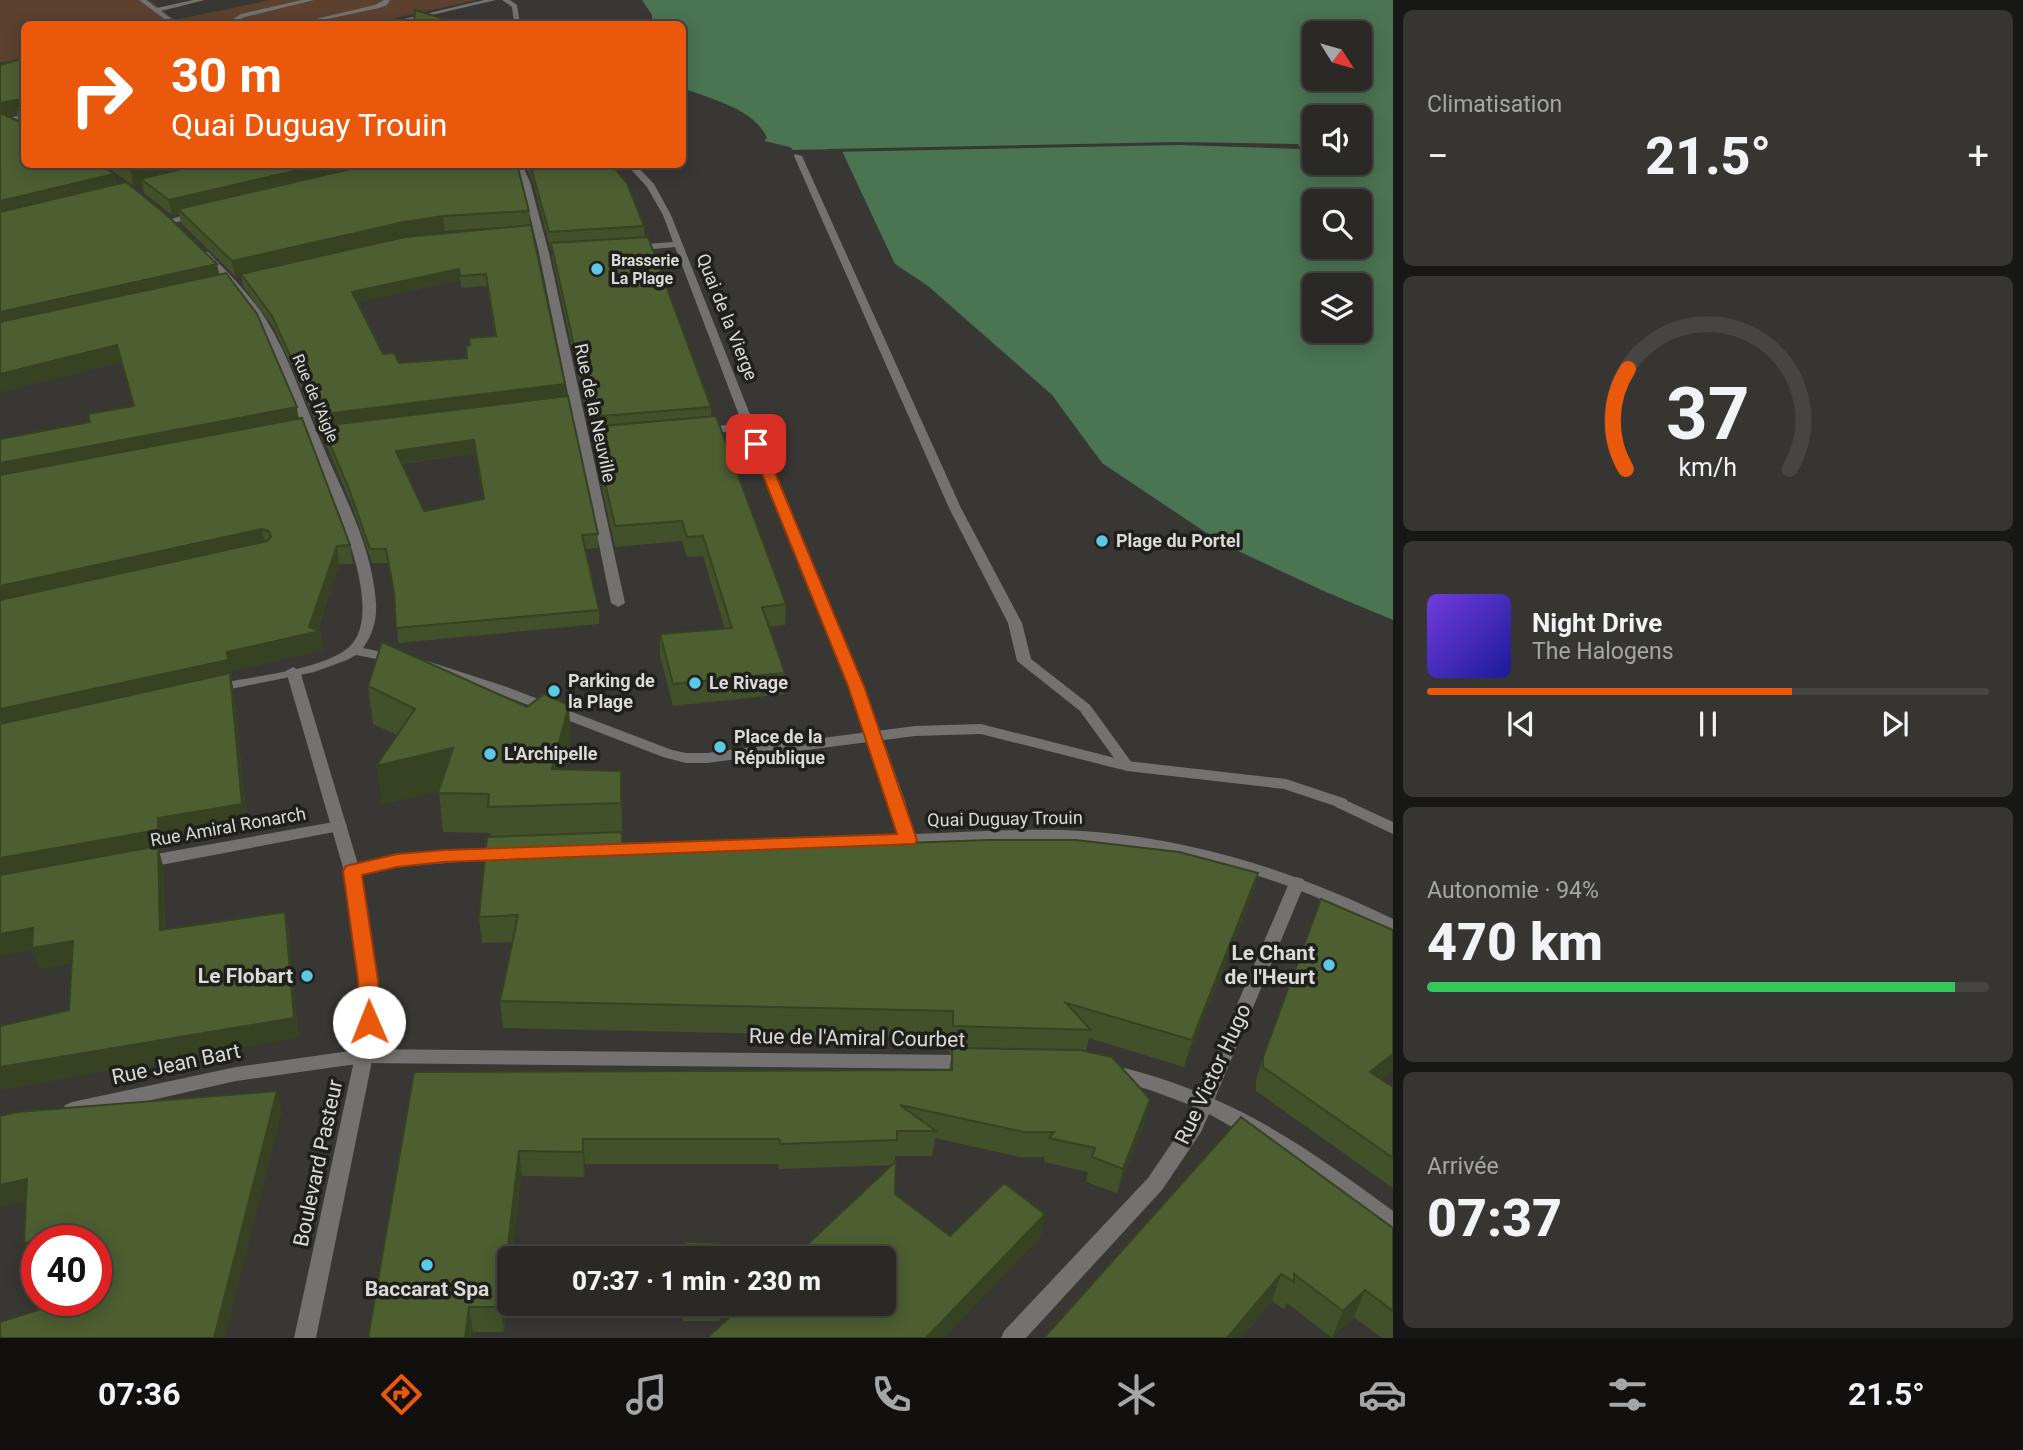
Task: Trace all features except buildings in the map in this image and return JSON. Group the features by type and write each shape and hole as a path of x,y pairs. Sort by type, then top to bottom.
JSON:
{"street":[{"path":"142,0 171,21"},
{"path":"156,10 202,0"},
{"path":"238,21 236,19 243,15 311,0"},
{"path":"311,21 368,9 385,4 387,0"},
{"path":"399,21 493,0"},
{"path":"506,1 516,8 517,21"},
{"path":"2,121 21,117"},
{"path":"2,121 21,130"},
{"path":"798,156 955,508 1015,623 1024,661 1084,708 1127,766"},
{"name":"Rue de la Neuville","path":"520,168 526,181 534,230 544,253 618,603"},
{"name":"Quai de la Vierge","path":"633,168 657,195 856,686 908,840"},
{"path":"169,221 209,212"},
{"path":"159,213 182,232"},
{"name":"Rue de l'Aigle","path":"195,244 225,283 265,326 352,534 367,586 368,629 354,650"},
{"path":"620,248 677,244"},
{"path":"544,253 557,252"},
{"path":"225,283 243,279"},
{"path":"560,403 574,402"},
{"path":"682,432 749,426"},
{"path":"296,431 326,434"},
{"path":"584,441 598,440"},
{"path":"198,692 293,671 341,658 354,650 449,671 678,757 697,759 915,731 982,729 1127,766 1300,787 1341,803 1393,829"},
{"name":"Boulevard Pasteur","path":"293,671 352,871 370,1001 364,1056 305,1338"},
{"name":"Rue Amiral Ronarch","path":"124,865 340,826"},
{"name":"Quai Duguay Trouin","path":"582,851 1051,835 1106,837 1197,853 1297,883 1393,926"},
{"path":"352,871 397,861 513,854"},
{"name":"Rue Victor Hugo","path":"1012,1338 1155,1184 1194,1126 1297,883"},
{"name":"Rue de l'Amiral Courbet","path":"364,1056 989,1062"},
{"name":"Rue Jean Bart","path":"50,1116 236,1073 364,1056"},
{"path":"1095,1068 1134,1077 1204,1103 1269,1134 1393,1222"}],"shaded area":[{"path":"0,0 149,0 175,20 21,21 21,61 0,62"},
{"path":"270,0 477,0 383,21 176,21"},
{"path":"642,0 1393,0 1393,620 1223,544 1102,463 1052,395 928,286 895,264 841,149 793,150 764,141 767,138 761,128 742,112 686,89 686,21 652,21 652,15"}],"pier":[{"path":"1177,142 1298,144 1301,149 1179,145 829,152 829,149"}],"place":[{"name":"Brasserie La Plage","path":"597,269"},
{"name":"Plage du Portel","path":"1102,541"},
{"name":"Le Rivage","path":"695,683"},
{"name":"Parking de la Plage","path":"554,691"},
{"name":"Place de la République","path":"720,747"},
{"name":"L'Archipelle","path":"490,754"},
{"name":"Le Chant de l'Heurt","path":"1329,965"},
{"name":"Le Flobart","path":"307,976"},
{"name":"Baccarat Spa","path":"427,1265"}],"route":[{"path":"369,1022 368,980 352,871 397,861 444,856 908,840 856,686 756,444"}]}
